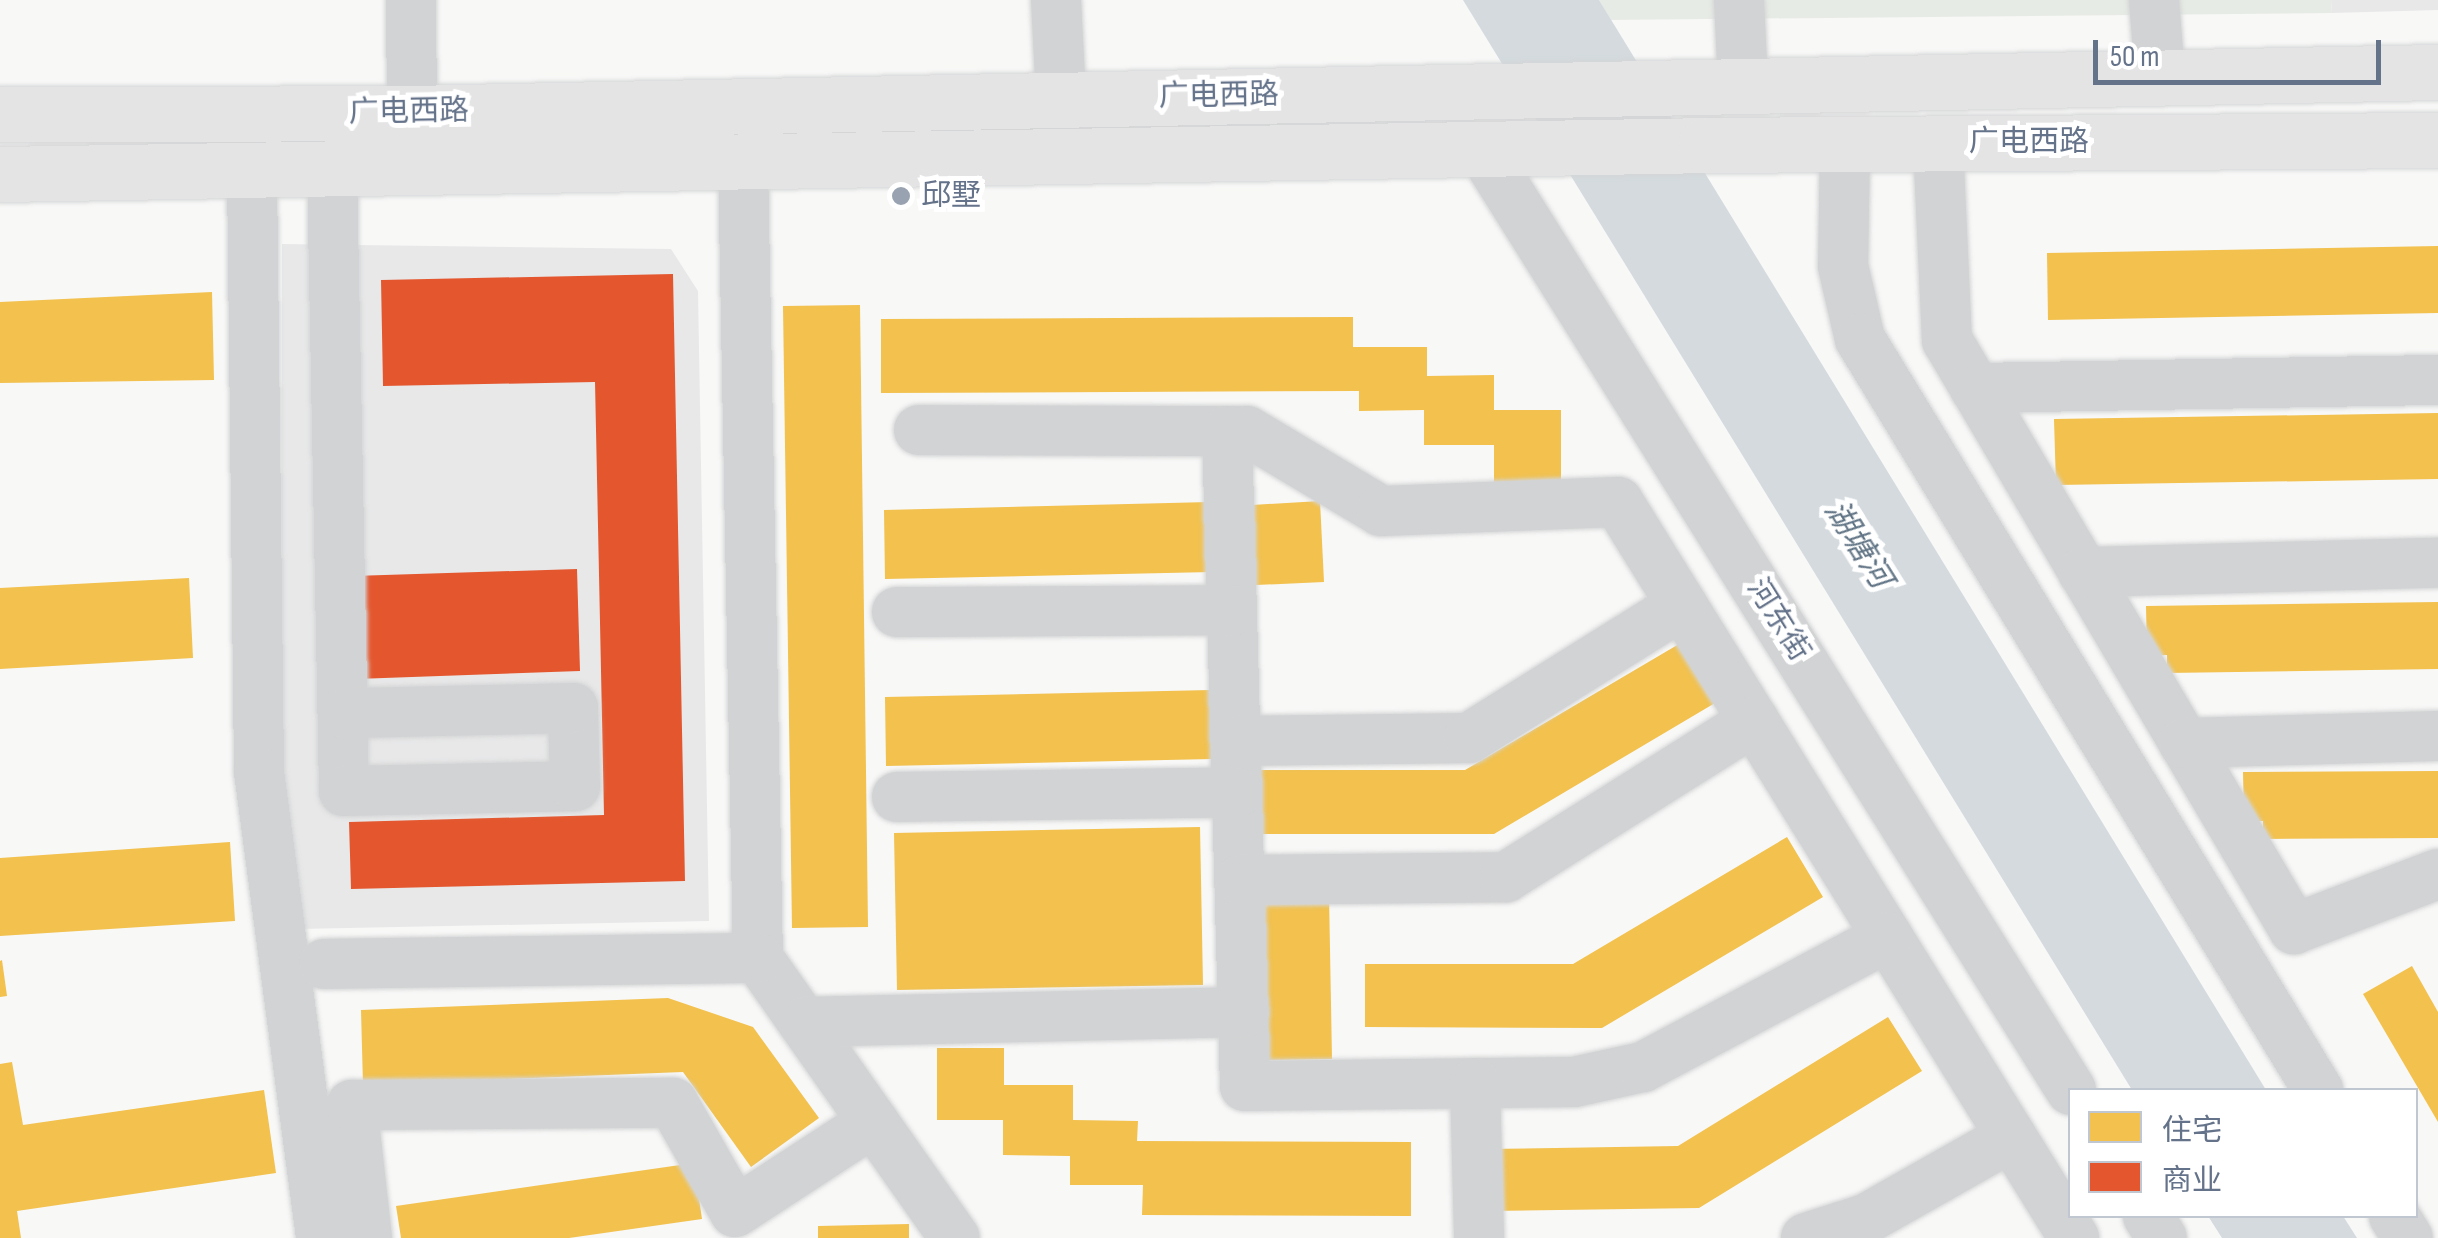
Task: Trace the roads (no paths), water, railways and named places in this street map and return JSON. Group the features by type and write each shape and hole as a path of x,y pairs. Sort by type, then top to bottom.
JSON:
{"main road":[{"name":"广电西路","path":"0,114 412,113 2438,72"},
{"name":"广电西路","path":"0,174 1844,143 2438,140"}],"street":[{"path":"411,0 412,113"},
{"path":"1056,0 1061,99"},
{"path":"1739,0 1743,85"},
{"path":"2154,0 2160,76"},
{"path":"1938,142 1947,340 2294,929 2438,874"},
{"path":"1844,143 1843,266 1860,340 2317,1088"},
{"name":"河东街","path":"1508,150 2070,1088"},
{"path":"743,164 758,958 954,1238"},
{"path":"332,171 344,713"},
{"path":"252,172 259,772 322,1238"},
{"path":"1975,388 2438,380"},
{"path":"919,430 1246,431 1381,511 1618,502 2074,1238"},
{"path":"1227,431 1245,1086 1574,1082 1643,1066 1888,937"},
{"path":"2083,572 2438,564"},
{"path":"1236,741 1469,738 1682,605"},
{"path":"897,612 1232,610"},
{"path":"1240,880 1506,877 1754,721"},
{"path":"2184,743 2438,736"},
{"path":"898,797 1237,792"},
{"path":"324,964 758,958"},
{"path":"803,1022 1244,1012"},
{"path":"1475,1083 1479,1238"},
{"path":"367,1238 352,1105 673,1102 735,1212 873,1122"},
{"path":"1806,1238 1866,1220 2011,1136"},
{"path":"2417,1238 2438,1226"}],"water":[{"name":"湖塘河","path":"1463,0 1599,0 2265,1088 2131,1088"},
{"path":"2209,1218 2344,1218 2357,1238 2222,1238"}],"place":[{"name":"邱墅","path":"901,196"}]}
